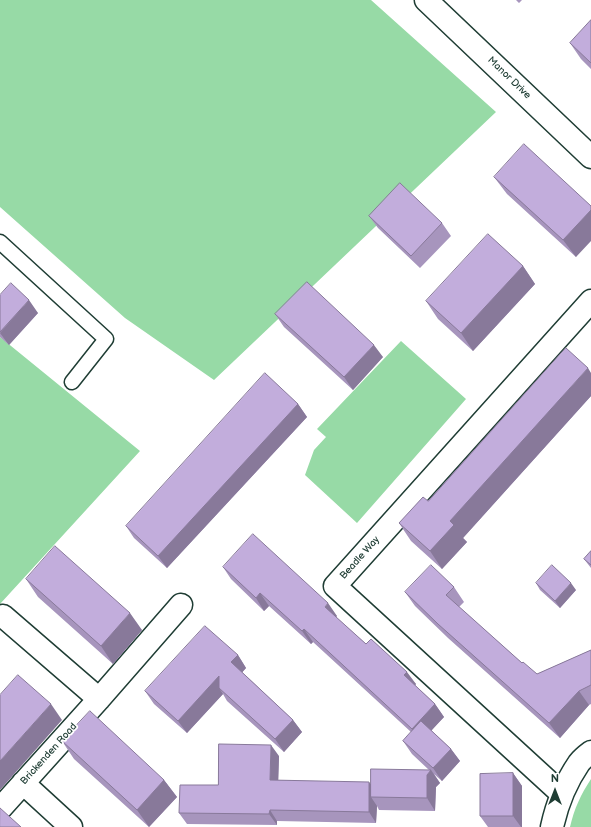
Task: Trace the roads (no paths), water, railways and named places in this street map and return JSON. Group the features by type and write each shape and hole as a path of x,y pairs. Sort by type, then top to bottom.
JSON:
{"street":[{"name":"Manor Drive","path":"426,0 591,157"},
{"name":"Beadle Way","path":"562,794 335,586 591,301"},
{"name":"Brickenden Road","path":"0,809 181,605"},
{"path":"3,616 99,699"},
{"path":"552,827 562,794 580,762 591,752"},
{"path":"23,783 71,827"}],"lane":[{"path":"0,242 106,339 72,382"}]}
